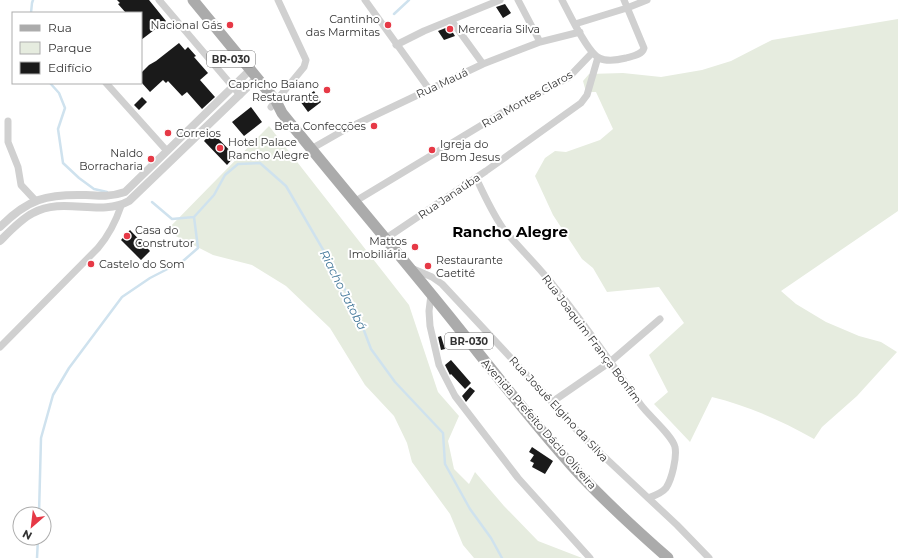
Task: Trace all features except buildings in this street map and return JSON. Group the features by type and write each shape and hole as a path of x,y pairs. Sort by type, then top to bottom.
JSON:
{"main road":[{"name":"Avenida Prefeito Dácio Oliveira","path":"184,0 282,114 407,267 432,295 492,371 572,466 606,501 668,558"},
{"name":"Avenida Prefeito Dácio Oliveira","path":"193,0 251,77"}],"street":[{"path":"159,0 240,95"},
{"path":"273,104 304,67 306,60 278,0"},
{"path":"365,0 428,89"},
{"path":"396,45 500,0"},
{"path":"518,0 540,42"},
{"path":"562,0 575,24 595,55 614,60 638,55 644,48 643,42 624,0"},
{"path":"575,24 627,8 647,0"},
{"path":"451,20 483,64"},
{"name":"Rua Mauá","path":"311,149 346,129 483,64 540,42 580,32"},
{"name":"Rua Janaúba","path":"385,239 573,111 587,95 595,55"},
{"name":"Rua Montes Claros","path":"354,202 505,111 568,78 595,55"},
{"path":"0,227 19,210 35,200 58,195 112,196 125,192 234,87 251,77"},
{"path":"0,241 27,217 34,212 43,209 55,206 100,208 122,206 134,198 240,95 251,77"},
{"path":"107,84 167,151"},
{"path":"8,121 8,142 18,167 21,185 35,200"},
{"path":"176,143 183,150"},
{"name":"Rua Joaquim França Bonfim","path":"476,178 495,216 504,230 557,289 646,412 671,439 675,446 676,455 666,488 660,493 648,498"},
{"path":"0,347 98,248 108,235 122,206"},
{"name":"Rua Josué Elgino da Silva","path":"407,267 432,277 442,284 582,436 709,558"},
{"path":"432,295 429,311 430,326 439,365 455,396 518,478 590,558"},
{"path":"552,402 610,362 660,319"}],"green space":[{"path":"898,19 898,211 781,291 796,304 826,322 859,336 881,342 897,352 857,396 822,427 814,439 764,414 712,397 690,442 654,404 668,392 649,355 684,323 659,287 607,292 593,268 582,259 553,215 535,176 545,158 555,151 566,152 600,140 613,129 596,92 586,92 583,81 589,74 623,73 661,77 702,70 731,61 772,40"},
{"path":"269,126 409,305 438,392 459,416 448,441 454,469 469,484 475,472 504,506 538,541 582,558 474,558 463,545 450,514 412,462 407,443 394,416 365,385 330,328 286,286 252,265 213,255 166,231"}],"waterway":[{"name":"Riacho Jatobá","path":"31,12 33,0"},
{"path":"394,14 409,0"},
{"name":"Riacho Jatobá","path":"51,84 59,93 65,108 58,129 63,163 79,178 94,189 107,192"},
{"name":"Riacho Jatobá","path":"152,202 172,219 194,217 214,195 225,175 238,164 260,163 286,186 332,265 357,312 371,349 395,382 443,433 445,464 470,509 491,538 502,558"},
{"path":"39,506 41,438 53,395 69,368 122,297 150,278 183,261 198,248 194,217"},
{"path":"37,558 38,546"}],"place":[{"name":"Nacional Gás","path":"230,25"},
{"name":"Cantinho das Marmitas","path":"388,25"},
{"name":"Mercearia Silva","path":"450,29"},
{"name":"Capricho Baiano Restaurante","path":"327,90"},
{"name":"Beta Confecções","path":"374,126"},
{"name":"Correios","path":"168,133"},
{"name":"Hotel Palace Rancho Alegre","path":"220,148"},
{"name":"Igreja do Bom Jesus","path":"432,150"},
{"name":"Naldo Borracharia","path":"151,159"},
{"name":"Casa do Construtor","path":"127,236"},
{"name":"Mattos Imobiliária","path":"415,247"},
{"name":"Castelo do Som","path":"91,264"},
{"name":"Restaurante Caetité","path":"428,266"}],"district":[{"name":"Rancho Alegre","path":"510,232"}]}
